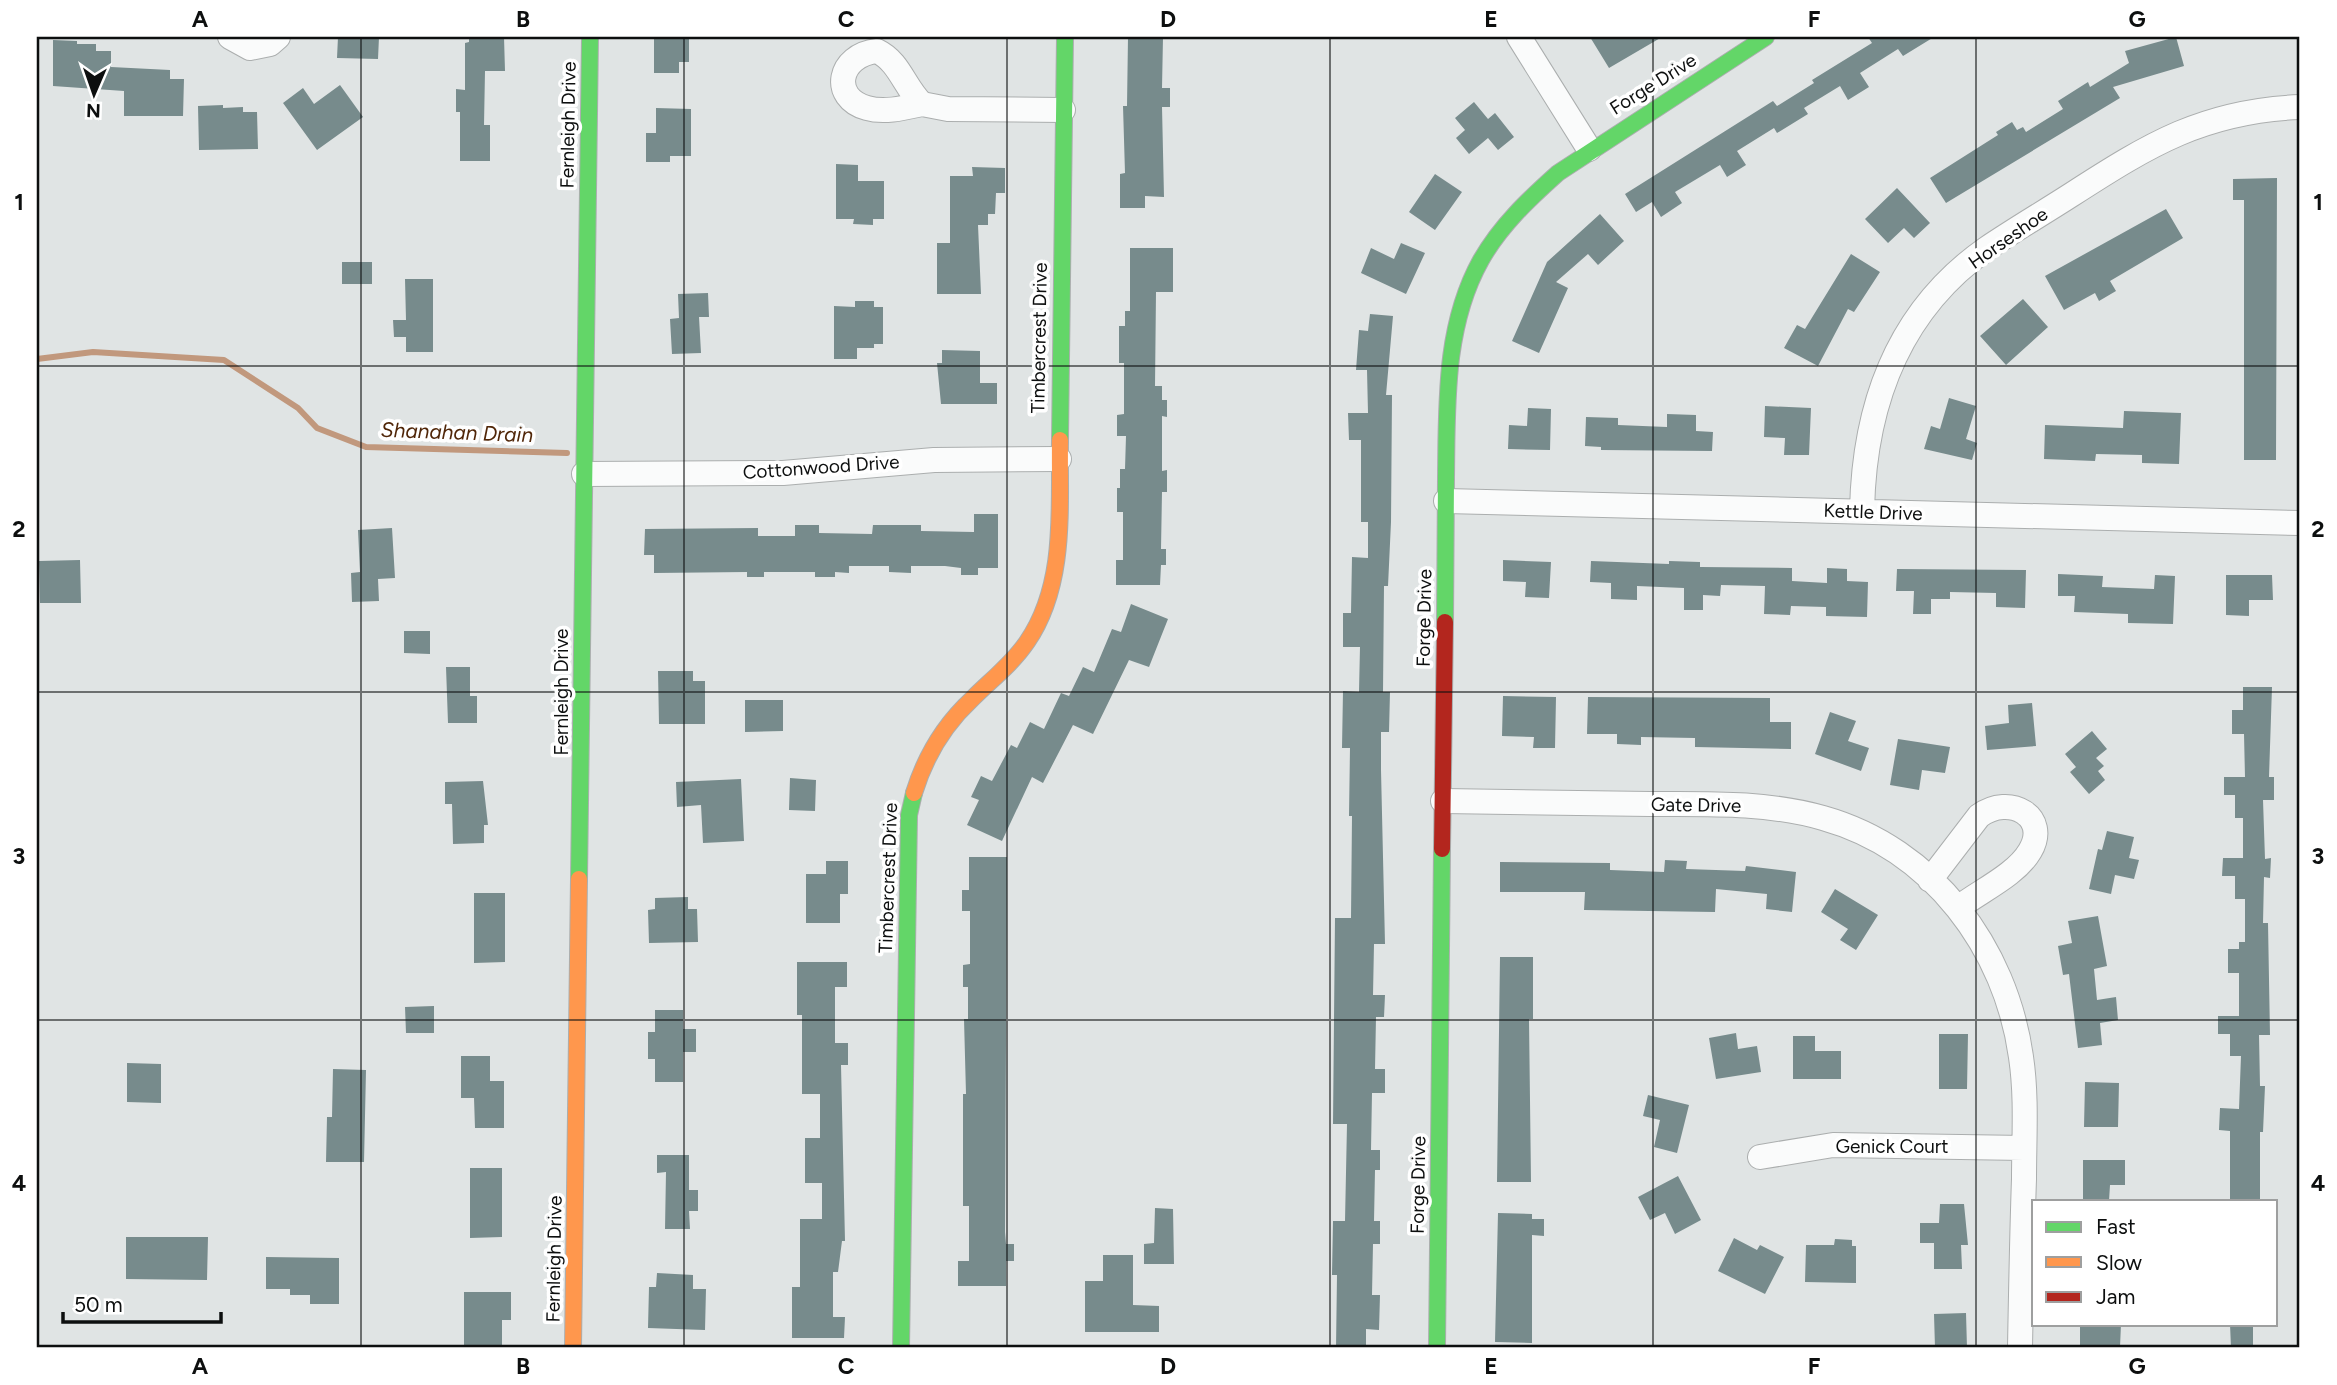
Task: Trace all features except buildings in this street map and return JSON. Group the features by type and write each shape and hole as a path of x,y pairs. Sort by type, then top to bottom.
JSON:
{"street":[{"path":"230,37 250,48 270,44 278,37"},
{"name":"Fernleigh Drive","path":"573,1348 590,37"},
{"name":"Timbercrest Drive","path":"901,1348 909,815 914,788 937,739 953,717 1012,662 1040,618 1050,594 1058,553 1065,37"},
{"path":"1519,37 1589,149"},
{"name":"Forge Drive","path":"1437,1348 1449,364 1461,307 1469,285 1493,241 1513,213 1558,170 1766,37"},
{"path":"922,104 948,109 1063,110"},
{"name":"Horseshoe","path":"1862,511 1866,448 1880,388 1917,320 1955,275 1985,250 2157,142 2223,116 2300,107"},
{"name":"Cottonwood Drive","path":"584,474 783,473 934,460 1059,458"},
{"name":"Kettle Drive","path":"1446,501 2300,523"},
{"name":"Gate Drive","path":"1443,801 1723,804 1785,809 1826,819 1854,830 1880,844 1930,880 1958,908 1990,952 2010,1004 2022,1059 2024,1148 2020,1348"},
{"path":"1930,880 1979,816 1988,810 2007,806 2025,813 2031,820 2035,837 2025,859 1958,908"},
{"name":"Genick Court","path":"1760,1157 1833,1145 2024,1148"}],"waterway":[{"name":"Shanahan Drain","path":"37,359 93,352 224,360 298,408 317,428 366,447 567,453"}],"traffic: fast":[{"path":"579,879 590,37"},
{"path":"1060,440 1065,37"},
{"path":"1445,622 1450,366 1460,312 1481,260 1507,224 1558,173 1766,37"},
{"path":"901,1348 909,815 914,793"},
{"path":"1437,1348 1442,849"}],"traffic: slow":[{"path":"914,793 930,754 944,731 962,709 1015,658 1040,619 1049,595 1058,544 1060,440"},
{"path":"573,1348 579,879"}],"traffic: jam":[{"path":"1442,849 1445,622"}]}
